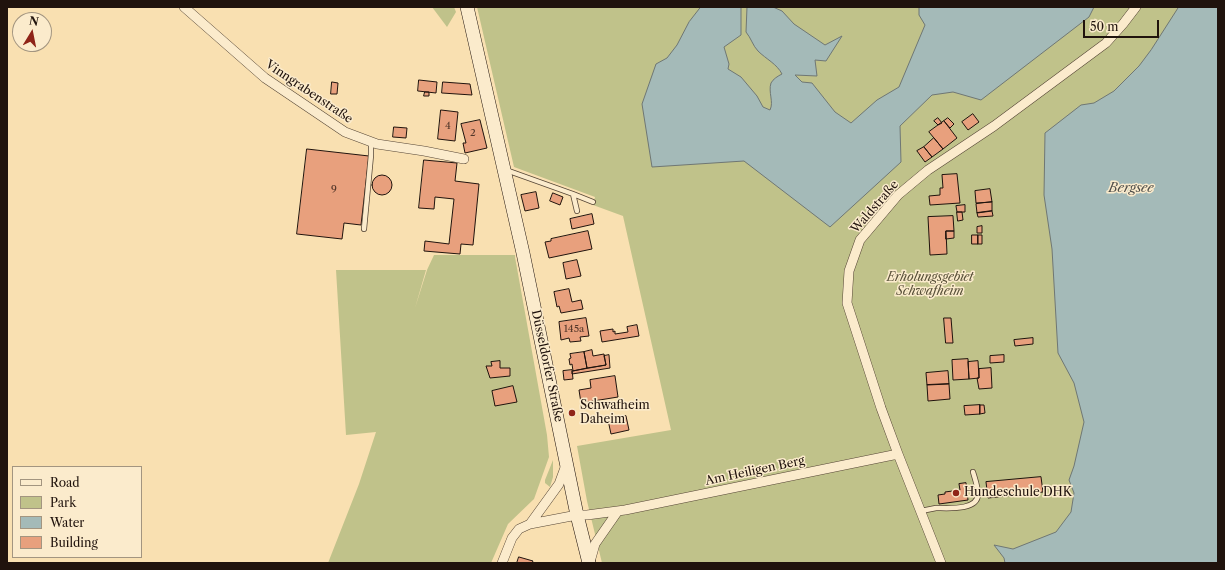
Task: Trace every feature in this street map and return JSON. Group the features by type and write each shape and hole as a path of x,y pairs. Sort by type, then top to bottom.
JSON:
{"main road":[{"name":"Düsseldorfer Straße","path":"467,7 505,169 577,515 589,563"}],"street":[{"name":"Vinngrabenstraße","path":"184,7 265,78 345,132 377,144 464,159"},
{"name":"Waldstraße","path":"941,563 881,408 847,303 848,271 860,240 898,195 928,170 994,126 1106,43 1136,7"},
{"name":"Am Heiligen Berg","path":"530,524 577,515 618,511 898,454"},
{"path":"502,563 512,538 519,529 530,524 559,484 567,464"},
{"path":"589,563 595,544 618,511"}],"lane":[{"path":"364,229 372,155 371,142"},
{"path":"505,169 593,202"},
{"path":"573,194 577,211"},
{"path":"921,511 936,508 961,508 973,502 977,498 978,494 973,472"}],"green space":[{"path":"432,7 454,7 456,12 447,27"},
{"name":"Erholungsgebiet Schwafheim","path":"477,7 1218,7 1218,563 602,563 587,501 577,446 671,430 623,216 593,205 595,197 514,167"},
{"path":"434,255 515,255 547,435 549,457 534,499 508,524 491,563 328,563 359,484 376,432 346,435 336,270 426,270 415,308 427,270"},
{"path":"553,460 553,477 550,487 545,483 545,480"}],"water":[{"path":"701,7 741,7 741,35 724,47 729,64 728,69 741,77 757,96 763,107 770,110 771,83 782,74 774,64 756,49 746,32 747,7 773,7 782,11 794,24 825,45 842,36 826,61 815,60 817,76 795,75 802,82 812,83 835,112 851,123 877,100 899,87 925,25 919,15 919,7 1094,7 1089,17 981,100 953,92 932,95 900,126 901,162 830,227 744,161 652,167 642,104 656,64 667,58 677,45 689,22"},
{"name":"Bergsee","path":"1179,7 1218,7 1218,563 1005,563 1004,558 994,545 1013,549 1056,532 1071,512 1074,493 1069,480 1074,466 1084,422 1074,383 1058,353 1052,249 1044,195 1045,133 1081,105 1094,103 1114,91 1139,66"}],"building":[{"path":"419,80 437,82 436,93 418,91"},
{"path":"332,82 338,83 337,94 331,94"},
{"path":"443,82 470,84 472,95 442,93"},
{"path":"425,92 429,92 429,96 424,96"},
{"path":"441,110 458,112 455,141 438,139"},
{"path":"973,114 979,122 968,130 962,122"},
{"path":"938,118 942,123 938,125 934,121"},
{"path":"948,118 954,124 950,128 944,121"},
{"path":"480,120 487,148 465,153 463,143 466,143 461,124"},
{"path":"944,121 957,138 943,149 929,132"},
{"path":"394,127 407,128 406,138 393,137"},
{"path":"934,138 943,149 932,157 924,147"},
{"path":"924,147 932,157 925,162 917,151"},
{"path":"307,149 369,156 361,225 344,223 342,239 297,234"},
{"path":"424,160 457,163 455,181 479,184 473,245 461,244 460,254 424,251 425,241 449,244 454,199 435,197 434,209 419,208"},
{"path":"957,174 960,203 930,205 929,196 940,195 940,188 943,188 942,175"},
{"path":"382,175 389,178 392,185 389,192 382,195 375,192 372,185 375,178"},
{"path":"990,189 992,202 976,203 975,191"},
{"path":"536,192 539,208 525,211 521,195"},
{"path":"553,193 563,197 560,205 550,201"},
{"path":"992,202 992,211 977,213 976,204"},
{"path":"965,205 965,212 957,212 956,206"},
{"path":"992,211 993,216 978,217 977,213"},
{"path":"957,212 962,212 963,220 958,221"},
{"path":"592,214 594,224 572,229 570,219"},
{"path":"953,216 954,231 946,231 947,254 930,255 928,217"},
{"path":"982,226 982,233 977,233 977,227"},
{"path":"588,231 592,249 549,258 545,242 551,241 551,239"},
{"path":"946,231 954,231 954,238 946,239"},
{"path":"972,235 978,235 978,244 972,244"},
{"path":"978,235 982,235 982,244 978,244"},
{"path":"577,260 581,276 566,279 563,263"},
{"path":"569,289 572,302 581,300 583,309 561,313 559,306 557,307 554,292"},
{"path":"586,318 589,336 580,337 581,341 570,342 569,338 561,340 559,322"},
{"path":"944,318 951,318 953,343 946,343"},
{"path":"637,325 639,336 602,342 600,331 613,329 615,334 628,332 627,327"},
{"path":"1033,338 1033,344 1015,346 1014,340"},
{"path":"592,350 593,356 604,354 606,365 587,368 584,352"},
{"path":"584,352 587,368 573,371 572,364 570,365 570,354"},
{"path":"609,355 610,368 572,374 572,371 606,365 604,356"},
{"path":"1004,355 1004,362 990,363 990,356"},
{"path":"968,359 969,379 953,380 952,360"},
{"path":"500,361 500,368 510,368 510,376 490,378 486,366 492,366 491,362"},
{"path":"978,361 979,378 969,379 968,362"},
{"path":"991,368 992,388 979,389 977,378 979,378 979,369"},
{"path":"572,370 573,379 564,380 563,371"},
{"path":"948,371 949,384 927,385 926,373"},
{"path":"615,376 618,397 581,403 579,390 591,388 590,380"},
{"path":"949,384 950,399 928,401 927,385"},
{"path":"513,386 517,402 495,406 492,391"},
{"path":"980,405 980,414 965,415 964,406"},
{"path":"980,405 984,405 985,413 980,414"},
{"path":"626,416 629,430 611,434 608,420"},
{"path":"1041,477 1043,492 988,498 986,482"},
{"name":"Hundeschule DHK","path":"966,483 968,500 939,504 938,495 945,494 945,492 960,490 959,484"},
{"path":"519,557 533,561 532,563 517,563"}],"place":[{"name":"Schwafheim Daheim","path":"572,413"},
{"name":"Hundeschule DHK","path":"956,493"}]}
